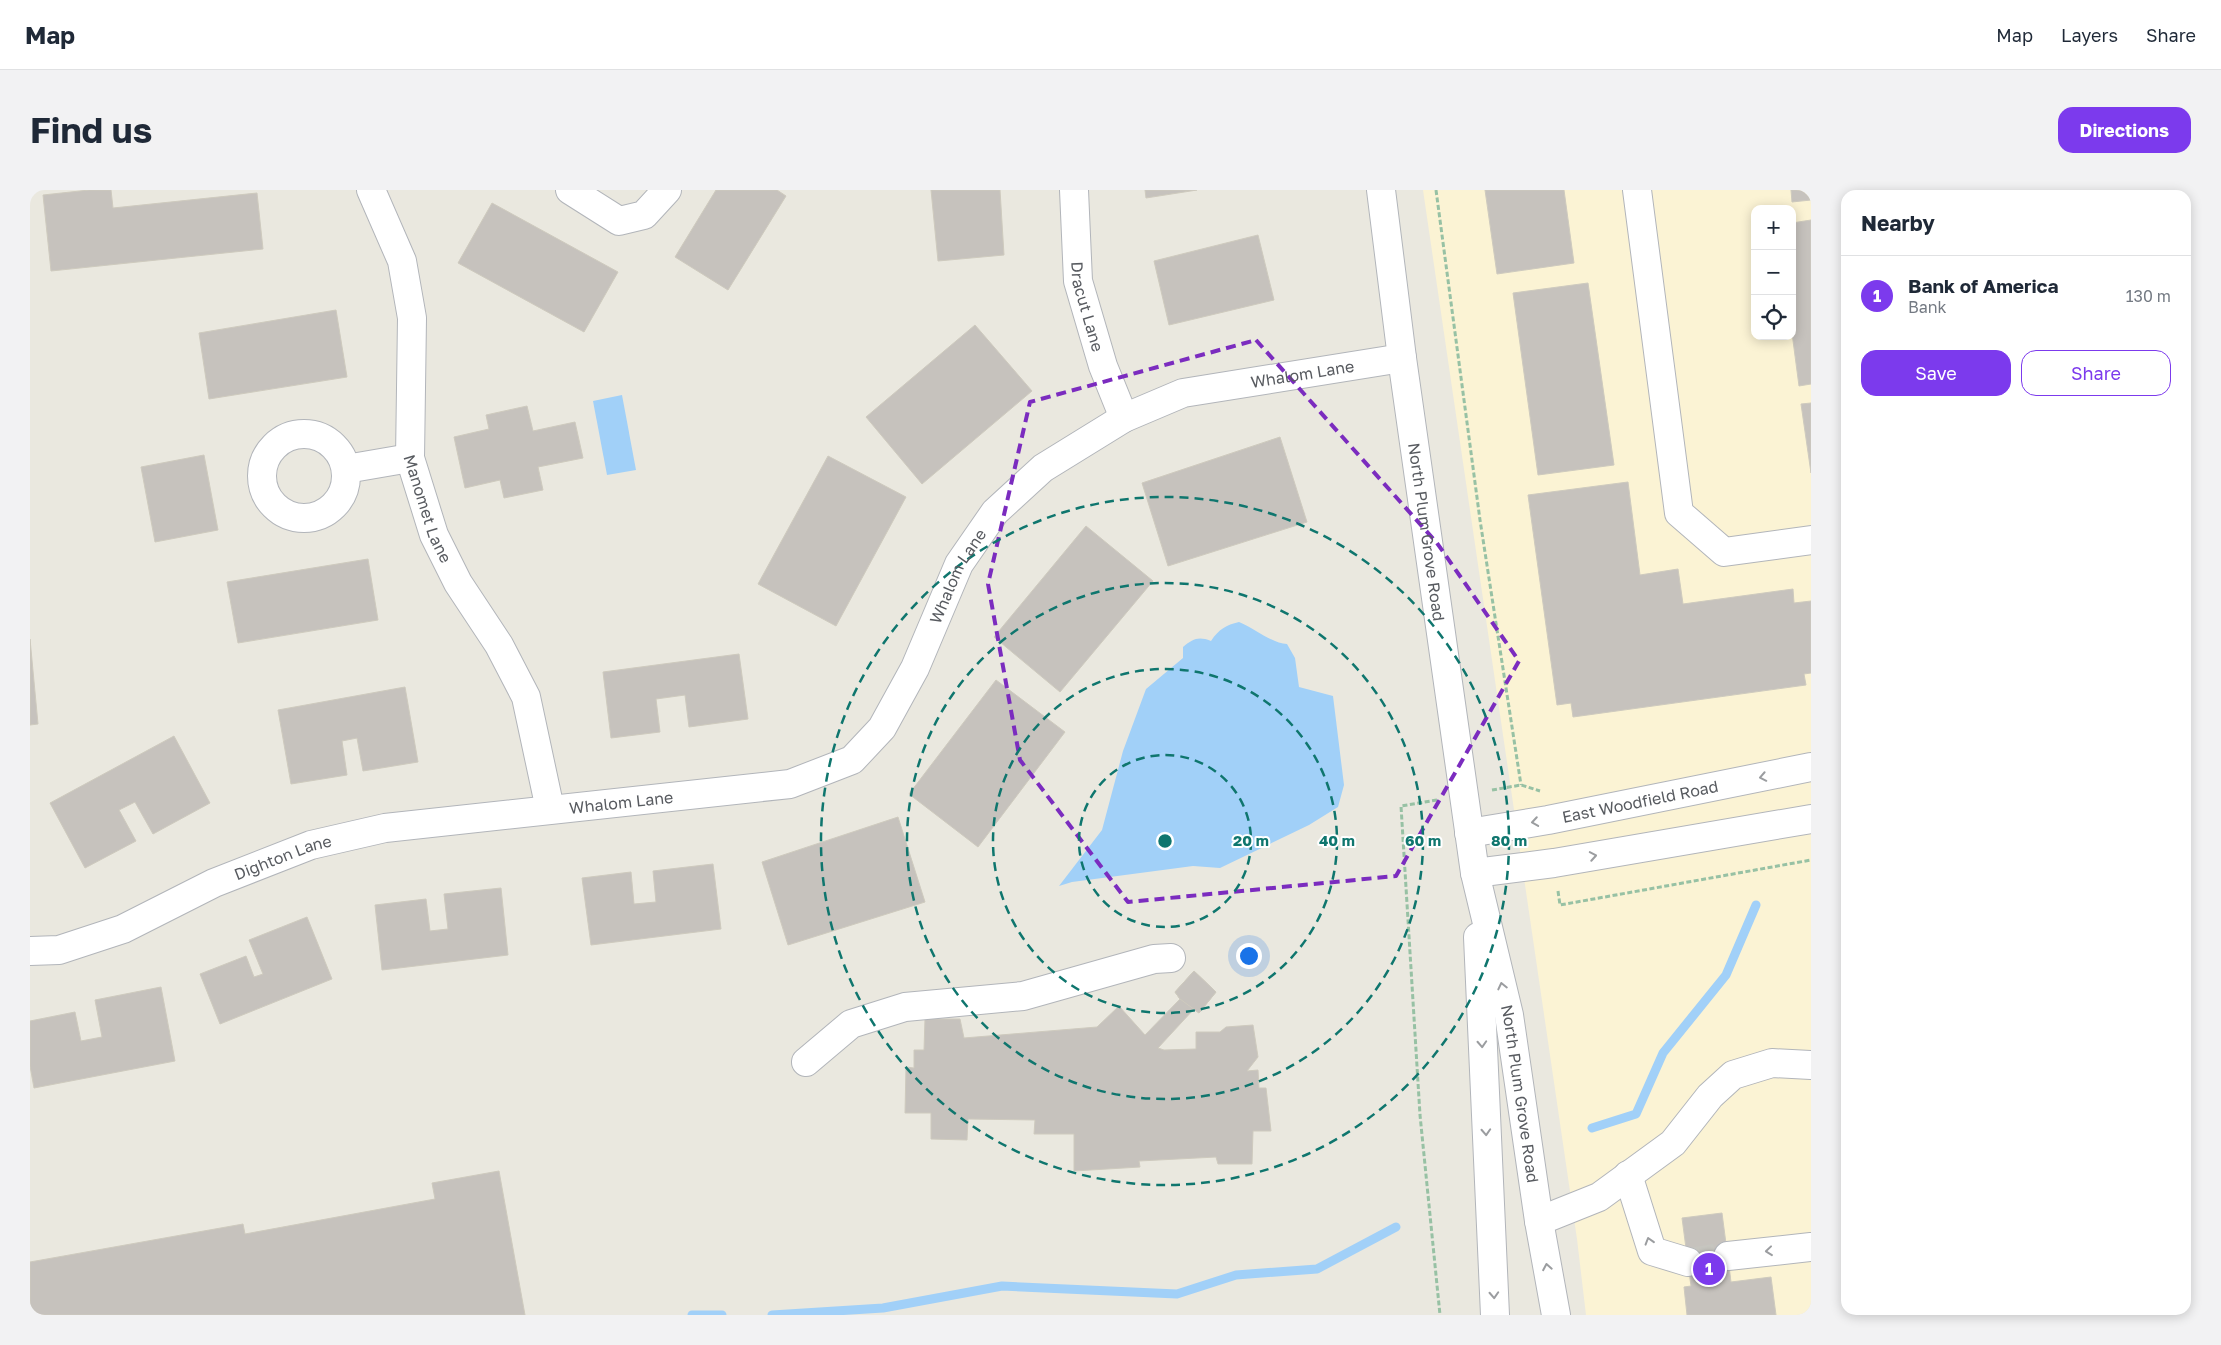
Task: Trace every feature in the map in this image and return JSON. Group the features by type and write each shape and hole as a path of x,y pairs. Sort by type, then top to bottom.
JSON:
{"street":[{"name":"Manomet Lane","path":"371,190 402,261 412,318 410,458 434,535 458,583 500,645 526,697 550,809"},
{"path":"570,190 619,221 644,216 667,190"},
{"name":"Dracut Lane","path":"1074,190 1078,281 1103,366 1124,418"},
{"name":"North Plum Grove Road","path":"1381,190 1402,358 1475,873 1495,1315"},
{"path":"1637,190 1679,513 1724,552 1811,540"},
{"name":"Whalom Lane","path":"550,809 790,784 852,760 882,728 915,668 959,564 995,512 1042,468 1124,418 1183,393 1402,358"},
{"path":"346,469 410,458"},
{"name":"East Woodfield Road","path":"1470,833 1548,820 1811,767"},
{"name":"Dighton Lane","path":"30,951 58,950 123,929 214,883 311,845 385,828 550,809"},
{"path":"1475,873 1554,863 1811,819"},
{"name":"North Plum Grove Road","path":"1475,873 1509,1014 1539,1221 1556,1315"},
{"path":"806,1062 851,1024 905,1007 1023,996 1154,959 1171,958"},
{"path":"1539,1221 1599,1197 1673,1143 1710,1096 1733,1075 1772,1063 1811,1065"},
{"path":"1628,1175 1652,1251 1688,1262"},
{"path":"1728,1256 1811,1247"}],"path":[{"path":"1436,190 1480,520 1521,785 1544,792"},
{"path":"1401,806 1420,1115 1440,1315"},
{"path":"1560,905 1811,860"}],"highlighted area":[{"path":"1256,340 1437,543 1519,661 1396,876 1128,902 1020,760 988,584 1030,402"}],"shaded area":[{"path":"1423,190 1811,190 1811,1315 1586,1315 1577,1239"}],"water":[{"path":"622,395 636,470 607,475 593,401"},
{"path":"1239,622 1270,639 1287,644 1295,658 1299,687 1333,696 1344,785 1338,807 1309,825 1220,868 1193,866 1072,882 1059,886 1102,830 1123,751 1146,689 1183,658 1183,647 1187,644 1199,639 1211,641 1223,628"}],"building":[{"path":"89,190 111,190 113,208 257,193 263,249 51,271 43,195"},
{"path":"716,190 777,190 786,196 728,290 675,257"},
{"path":"931,190 1000,190 1004,255 938,261"},
{"path":"1145,190 1197,190 1146,198"},
{"path":"1485,190 1564,190 1574,263 1497,274"},
{"path":"1791,190 1811,190 1811,200 1792,202"},
{"path":"492,203 618,272 584,332 458,263"},
{"path":"1811,220 1811,384 1799,386 1793,340 1796,340 1796,222"},
{"path":"1258,235 1274,300 1169,325 1154,261"},
{"path":"1588,283 1614,465 1538,475 1513,293"},
{"path":"336,310 347,377 209,399 199,333"},
{"path":"975,325 1032,391 922,484 866,417"},
{"path":"1811,403 1811,473 1801,404"},
{"path":"527,406 533,431 575,422 583,458 538,467 543,490 504,498 500,480 465,488 454,437 489,429 486,415"},
{"path":"1280,437 1307,522 1168,566 1142,483"},
{"path":"204,455 218,530 155,542 141,467"},
{"path":"828,456 906,497 836,626 758,584"},
{"path":"1628,482 1640,575 1678,569 1683,604 1793,589 1794,603 1811,601 1811,673 1804,674 1806,685 1573,717 1571,703 1557,705 1528,495"},
{"path":"1086,526 1153,581 1060,692 994,637"},
{"path":"368,559 378,620 238,643 227,582"},
{"path":"30,639 38,724 30,725"},
{"path":"739,654 748,719 689,727 685,695 656,699 660,732 611,738 603,672"},
{"path":"996,680 1065,732 978,847 909,794"},
{"path":"405,687 418,762 363,771 357,738 342,741 347,775 291,784 278,710"},
{"path":"174,736 210,803 153,834 135,802 119,810 136,841 85,868 50,803"},
{"path":"898,817 925,902 788,945 762,862"},
{"path":"713,864 721,929 591,945 582,878 631,872 634,904 656,902 653,871"},
{"path":"501,888 508,955 382,970 375,905 426,899 430,931 448,929 444,894"},
{"path":"307,917 332,979 220,1024 200,974 246,956 254,977 263,974 249,940"},
{"path":"1194,971 1216,992 1199,1013 1194,1009 1158,1048 1164,1050 1196,1049 1196,1032 1220,1032 1226,1027 1253,1025 1258,1057 1247,1071 1258,1070 1259,1088 1266,1088 1271,1131 1253,1131 1252,1164 1218,1164 1216,1157 1139,1161 1140,1167 1074,1171 1074,1134 1034,1134 1035,1120 968,1119 967,1140 931,1139 931,1113 905,1113 906,1067 914,1068 914,1050 924,1050 925,1019 960,1019 964,1038 1097,1027 1119,1006 1145,1035 1180,999 1175,992"},
{"path":"1194,971 1216,992 1199,1013 1180,999 1175,992"},
{"path":"161,987 175,1061 34,1088 30,1066 30,1021 75,1012 81,1041 102,1037 95,1000"},
{"path":"499,1171 525,1315 30,1315 30,1262 243,1224 245,1234 435,1199 432,1183"},
{"path":"1722,1213 1731,1282 1771,1277 1776,1315 1687,1315 1684,1287 1691,1286 1682,1218"}],"waterway":[{"path":"1592,1128 1636,1114 1663,1053 1726,975 1756,905"},
{"path":"772,1315 883,1308 1002,1286 1177,1294 1236,1275 1317,1269 1396,1227"},
{"path":"692,1315 722,1315"}],"tunnel":[{"path":"1688,1262 1728,1256"}],"place":[{"name":"Bank of America","path":"1709,1269"}]}
